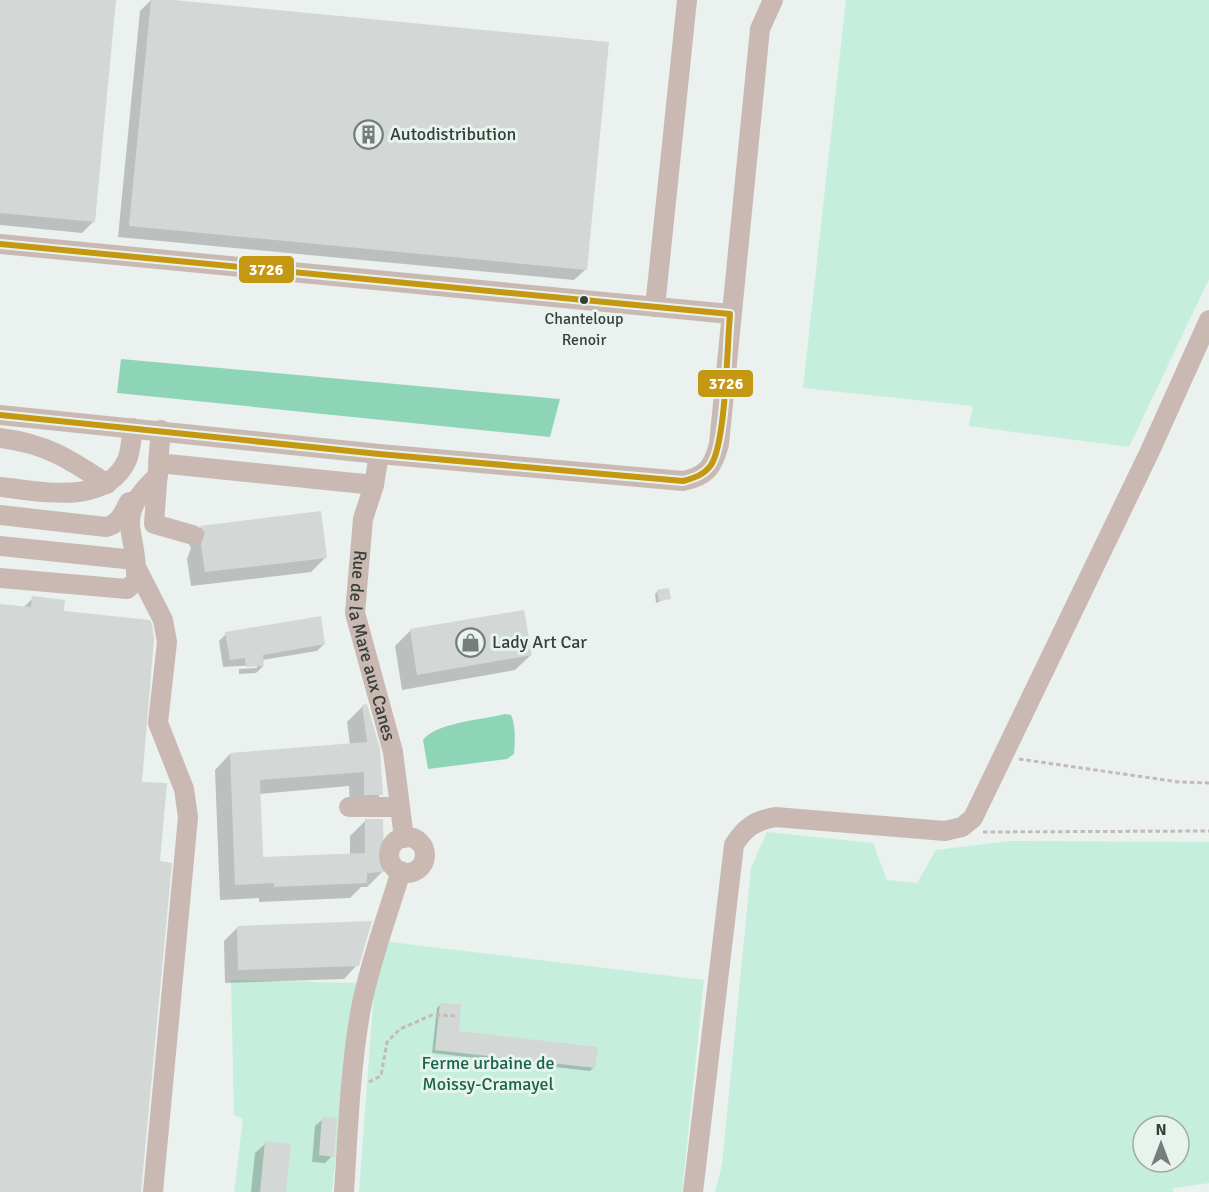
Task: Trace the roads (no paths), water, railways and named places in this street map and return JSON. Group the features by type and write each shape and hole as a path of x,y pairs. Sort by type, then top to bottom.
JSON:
{"street":[{"path":"655,307 687,0"},
{"path":"0,416 379,454 683,481 698,478 709,472 719,444 759,29 773,0"},
{"path":"0,244 730,314"},
{"path":"693,1192 734,845 743,830 756,821 776,817 945,831 962,827 973,818 1150,451 1209,320"},
{"path":"146,429 158,469 154,524 193,536"},
{"path":"0,487 59,493 89,490 107,484 119,474 146,429"},
{"path":"0,515 106,527 113,525 121,519 143,478 147,457 146,429"},
{"path":"0,438 22,440 57,451 107,484"},
{"name":"Rue de la Mare aux Canes","path":"379,454 374,485 363,519 355,613 393,752 398,807 404,838"},
{"path":"158,469 374,485"},
{"path":"0,578 127,589 136,581 130,514 140,492 158,469"},
{"path":"0,546 136,564"},
{"path":"136,564 163,620 167,642 158,723 184,789 188,817 153,1192"},
{"path":"349,807 398,807"},
{"path":"404,838 420,843 425,859 416,871 401,871 393,865 390,856 392,846 404,838"},
{"path":"344,1192 352,1082 368,979 401,871"}],"place":[{"name":"Autodistribution","path":"369,134"},
{"name":"Chanteloup Renoir","path":"584,300"},
{"name":"Lady Art Car","path":"471,642"}],"park label":[{"name":"Ferme urbaine de Moissy-Cramayel","path":"488,1073"}]}
